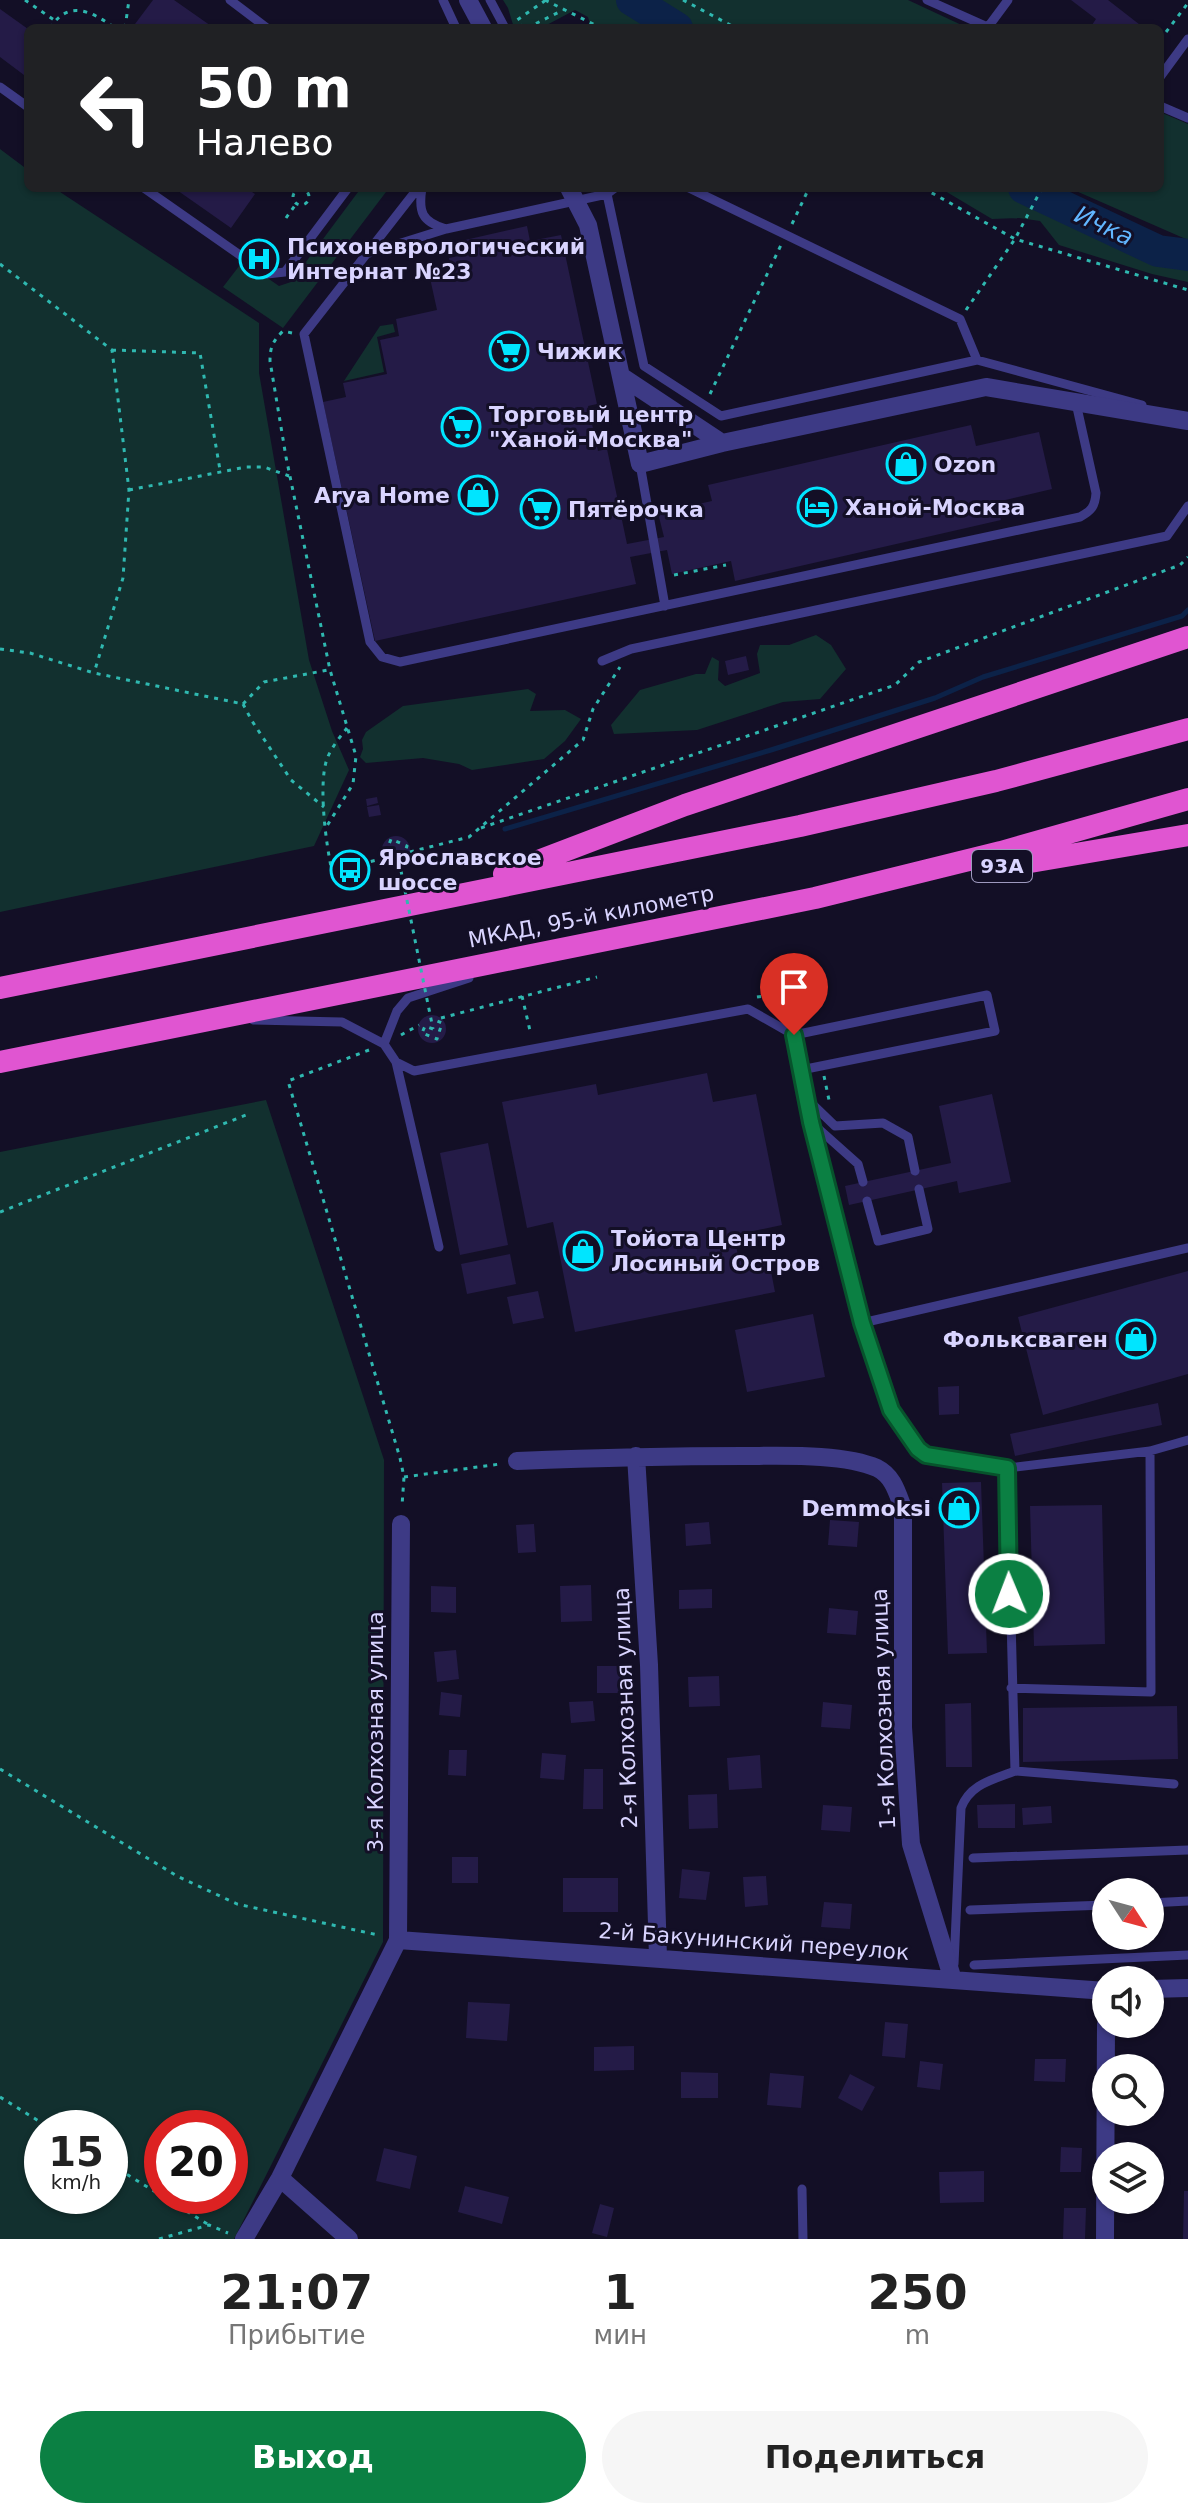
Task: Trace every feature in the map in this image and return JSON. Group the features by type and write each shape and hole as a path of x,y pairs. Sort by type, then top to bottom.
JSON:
{"highway":[{"path":"443,898 685,805 1188,637"},
{"path":"0,988 800,826 996,781 1188,729"},
{"name":"МКАД, 95-й километр","path":"0,1062 815,898 1001,852 1188,799"},
{"name":"93A","path":"815,898 1188,835"}],"street":[{"path":"468,0 481,24"},
{"path":"571,192 588,225 640,464 722,443 986,387 1188,421"},
{"path":"621,376 722,443"},
{"path":"517,1461 636,1456"},
{"name":"1-я Колхозная улица","path":"636,1456 809,1456 861,1463 879,1469 893,1481 903,1508 903,1727 911,1844 953,1980"},
{"name":"2-я Колхозная улица","path":"636,1456 649,1665 658,1957"},
{"name":"3-я Колхозная улица","path":"398,1940 401,1524"},
{"path":"240,2238 280,2178 398,1940"},
{"name":"2-й Бакунинский переулок","path":"398,1940 1092,1990"},
{"path":"1164,1989 1188,1988"},
{"path":"1105,2239 1106,2038"},
{"path":"280,2178 349,2239"}],"lane":[{"path":"230,0 262,24"},
{"path":"443,0 454,24"},
{"path":"490,0 503,24"},
{"path":"927,0 980,24"},
{"path":"992,24 1008,0"},
{"path":"1164,72 1188,39"},
{"path":"0,87 24,104"},
{"path":"1164,108 1188,118"},
{"path":"150,192 267,274 285,272 345,192"},
{"path":"417,192 304,334 370,642 382,657 400,662 1080,517 1091,511 1096,493 1085,404"},
{"path":"420,192 423,216 446,229"},
{"path":"366,254 446,229 600,192"},
{"path":"608,192 644,366 721,416 977,360 1143,405 1188,413"},
{"path":"697,192 960,319 977,360"},
{"path":"640,464 665,606"},
{"path":"602,661 631,649 1167,536 1188,506"},
{"path":"384,1044 397,1011 408,998 538,953"},
{"path":"396,1062 414,1071 748,1009 794,1035 987,995 995,1031 801,1070"},
{"path":"186,1024 242,1020 342,1022 384,1044 396,1062 439,1247"},
{"path":"794,1035 811,1122 862,1323 891,1410 918,1449 926,1455 1007,1468 1150,1451 1188,1440"},
{"path":"806,1098 835,1126 883,1123 908,1137 915,1171"},
{"path":"811,1122 858,1164 863,1182"},
{"path":"867,1201 878,1241 928,1229 919,1189"},
{"path":"862,1323 1188,1248"},
{"path":"1011,1688 1151,1692 1150,1451"},
{"path":"1007,1468 1015,1771"},
{"path":"953,1980 961,1808 966,1796 982,1784 1015,1771 1174,1784"},
{"path":"973,1858 1188,1850"},
{"path":"1164,1902 1188,1901"},
{"path":"970,1910 1092,1906"},
{"path":"974,1965 1188,1955"},
{"path":"802,2189 803,2239"}],"path":[{"path":"25,0 54,20"},
{"path":"126,24 129,0"},
{"path":"520,24 517,20 546,0 591,24"},
{"path":"683,0 728,24"},
{"path":"1164,35 1188,3"},
{"path":"52,24 66,7 75,5 109,24"},
{"path":"533,24 564,10"},
{"path":"294,192 292,197 296,204"},
{"path":"286,218 296,204 307,203 308,192"},
{"path":"704,406 807,192"},
{"path":"930,192 1015,239 1188,290"},
{"path":"960,319 1015,239 1040,192"},
{"path":"0,264 112,350 200,353 220,470"},
{"path":"304,334 283,331 270,347 270,361 330,670 356,756 353,784 325,829"},
{"path":"94,673 123,578 129,490 112,350"},
{"path":"129,490 220,470 264,467 290,476"},
{"path":"481,828 895,685 919,662 1180,565 1188,557"},
{"path":"660,578 726,565"},
{"path":"0,649 30,653 94,673 243,704 291,780 324,808"},
{"path":"410,852 469,837 583,740 593,709 631,649"},
{"path":"243,704 264,682 330,670"},
{"path":"347,728 326,760 325,829 332,871 385,858"},
{"path":"404,854 407,846 391,839 385,855 394,858 397,851 433,1029 425,1026 422,1033 437,1039 442,1023 435,1020"},
{"path":"441,1018 597,977"},
{"path":"522,996 532,1040"},
{"path":"401,1524 404,1477 400,1458 288,1081 384,1044 419,1025"},
{"path":"0,1212 251,1113"},
{"path":"404,1477 517,1461"},
{"path":"0,1769 177,1876 237,1904 378,1935"},
{"path":"0,2097 24,2112"},
{"path":"128,2175 209,2225 240,2238"},
{"path":"159,2239 209,2225"}],"green space":[{"path":"503,0 618,0 658,24 590,24 588,17 575,10 549,24 513,24"},
{"path":"648,0 908,0 959,24 686,24"},
{"path":"1164,114 1188,124 1188,240 1078,192 1164,192"},
{"path":"0,149 24,167 24,192 60,192 259,323 259,373 309,660 332,731 349,770 314,846 0,912"},
{"path":"358,192 386,192 283,328 223,287 243,261 279,286 291,282"},
{"path":"947,192 1013,192 1154,255 1188,262 1188,282 1059,245 1040,221 992,219"},
{"path":"393,324 395,332 377,337 384,372 344,381 380,326"},
{"path":"816,635 831,645 846,669 820,699 783,702 697,730 614,734 611,725 640,690 705,674 712,657 719,661 718,680 725,686 760,673 757,654 760,645 789,645"},
{"path":"528,689 536,694 530,711 565,710 581,719 565,741 544,759 472,770 459,764 423,758 366,763 360,757 366,732 403,706"},
{"path":"266,1100 384,1460 383,1942 248,2211 248,2110 144,2110 144,2214 247,2214 234,2239 0,2239 0,1152"}],"building":[{"path":"153,0 174,0 208,24 135,24"},
{"path":"1071,0 1108,0 1139,24 1093,24 1096,19"},
{"path":"0,9 24,26 24,75 0,57"},
{"path":"180,192 255,194 231,228"},
{"name":"Торговый центр \"Ханой-Москва\"","path":"527,226 530,241 561,235 597,404 588,406 598,451 607,449 627,544 664,537 658,513 712,501 708,485 971,425 976,446 1039,432 1052,489 997,502 1001,520 735,581 731,561 672,574 667,550 630,557 636,584 375,641 323,402 346,397 343,383 387,374 380,340 399,336 396,319 437,310 430,278 452,274 449,258 468,254 465,240"},
{"path":"746,656 749,670 728,675 725,661"},
{"path":"377,797 378,803 367,806 366,799"},
{"path":"379,805 381,815 369,817 367,807"},
{"path":"396,836 406,840 410,850 406,860 396,864 386,860 382,850 386,840"},
{"path":"432,1015 442,1019 446,1029 442,1039 432,1043 422,1039 418,1029 422,1019"},
{"path":"707,1073 713,1102 756,1094 782,1225 734,1235 739,1261 768,1256 775,1292 575,1332 553,1222 527,1228 502,1102 596,1084 598,1095"},
{"path":"992,1094 1011,1182 959,1193 957,1181 849,1205 845,1186 951,1163 939,1106"},
{"path":"488,1143 508,1245 460,1255 440,1153"},
{"path":"510,1254 516,1284 467,1294 461,1264"},
{"path":"1188,1271 1188,1374 1043,1415 1018,1317"},
{"path":"538,1291 544,1318 513,1324 507,1297"},
{"path":"813,1314 825,1377 747,1392 735,1330"},
{"path":"959,1386 959,1414 939,1415 938,1387"},
{"path":"1158,1403 1162,1425 1015,1456 1010,1434"},
{"path":"981,1482 987,1653 948,1654 942,1483"},
{"path":"1102,1505 1105,1644 1034,1646 1030,1506"},
{"path":"830,1520 859,1522 857,1547 828,1545"},
{"path":"709,1522 711,1544 686,1546 685,1524"},
{"path":"534,1524 536,1552 518,1553 516,1525"},
{"path":"591,1585 592,1621 561,1622 560,1586"},
{"path":"431,1586 456,1587 456,1613 431,1612"},
{"path":"712,1589 712,1608 679,1609 679,1590"},
{"path":"829,1608 858,1611 856,1635 827,1633"},
{"path":"456,1650 459,1679 437,1682 434,1652"},
{"path":"597,1666 626,1666 625,1693 597,1693"},
{"path":"719,1676 720,1706 689,1707 688,1677"},
{"path":"441,1692 462,1695 460,1717 439,1715"},
{"path":"593,1701 595,1721 571,1723 569,1702"},
{"path":"823,1702 852,1705 850,1729 821,1727"},
{"path":"971,1703 972,1767 946,1767 945,1704"},
{"path":"1177,1706 1178,1759 1023,1762 1023,1708"},
{"path":"449,1750 467,1750 466,1776 448,1775"},
{"path":"542,1753 566,1755 564,1780 540,1778"},
{"path":"760,1755 762,1788 729,1790 727,1758"},
{"path":"584,1769 603,1769 603,1809 583,1809"},
{"path":"717,1794 718,1828 689,1829 688,1795"},
{"path":"1015,1804 1015,1828 978,1828 977,1805"},
{"path":"823,1805 852,1807 850,1832 821,1830"},
{"path":"1051,1806 1052,1823 1023,1825 1022,1808"},
{"path":"452,1857 478,1857 478,1883 452,1883"},
{"path":"682,1869 710,1872 706,1900 679,1898"},
{"path":"766,1876 768,1905 745,1907 743,1877"},
{"path":"563,1878 618,1878 618,1912 563,1912"},
{"path":"824,1902 852,1904 850,1929 821,1927"},
{"path":"468,2002 510,2004 507,2041 466,2038"},
{"path":"885,2022 908,2024 905,2058 882,2056"},
{"path":"634,2046 634,2070 594,2071 594,2047"},
{"path":"1035,2059 1066,2059 1065,2082 1034,2081"},
{"path":"920,2061 943,2064 940,2090 917,2087"},
{"path":"681,2072 718,2073 718,2098 681,2098"},
{"path":"770,2073 804,2076 801,2108 767,2105"},
{"path":"850,2074 875,2087 862,2111 838,2098"},
{"path":"1061,2147 1082,2148 1081,2172 1060,2172"},
{"path":"384,2148 417,2156 410,2189 376,2181"},
{"path":"984,2171 984,2202 940,2203 939,2172"},
{"path":"465,2186 509,2197 502,2224 458,2212"},
{"path":"1184,2191 1188,2191 1188,2239 1183,2239"},
{"path":"600,2204 614,2208 607,2237 592,2233"},
{"path":"1064,2208 1086,2208 1085,2239 1063,2239"}],"waterway":[{"name":"Ичка","path":"632,0 671,24"},
{"name":"Ичка","path":"1033,192 1158,251 1188,255"},
{"path":"505,829 935,698 983,677 1182,616 1188,610"}],"place":[{"name":"Психоневрологический Интернат №23","path":"259,259"},
{"name":"Чижик","path":"509,351"},
{"name":"Торговый центр \"Ханой-Москва\"","path":"461,427"},
{"name":"Ozon","path":"906,464"},
{"name":"Arya Home","path":"478,495"},
{"name":"Ханой-Москва","path":"817,507"},
{"name":"Пятёрочка","path":"540,509"},
{"name":"Ярославское шоссе","path":"350,870"},
{"name":"Тойота Центр Лосиный Остров","path":"583,1251"},
{"name":"Фольксваген","path":"1136,1339"},
{"name":"Demmoksi","path":"959,1508"}],"route":[{"path":"794,1035 811,1122 862,1323 891,1410 918,1449 926,1455 1007,1468 1009,1594"}]}
